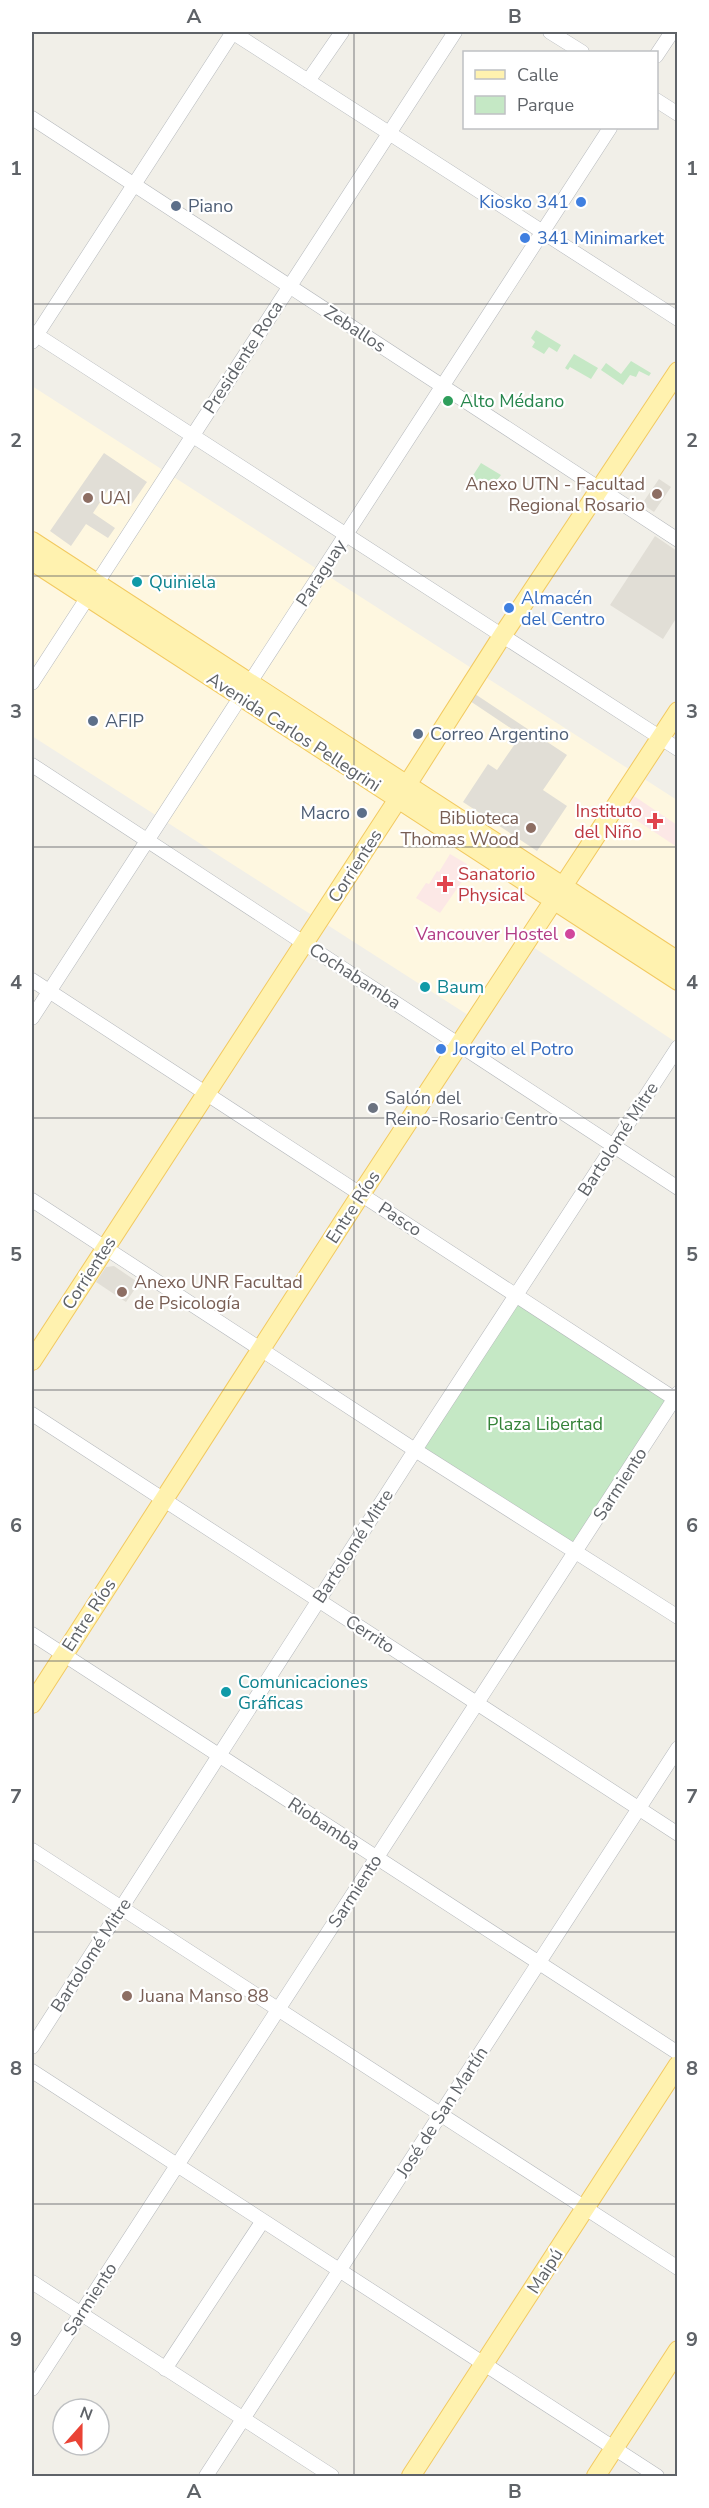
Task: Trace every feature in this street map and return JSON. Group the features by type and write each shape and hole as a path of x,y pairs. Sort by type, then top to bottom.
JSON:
{"main road":[{"name":"Corrientes","path":"32,1361 502,636 678,371"},
{"name":"Avenida Carlos Pellegrini","path":"32,541 92,590 559,894 678,981"},
{"name":"Avenida Carlos Pellegrini","path":"32,561 92,590"},
{"name":"Entre Ríos","path":"32,1704 361,1194 678,711"},
{"name":"Avenida Carlos Pellegrini","path":"559,894 678,961"},
{"name":"Maipú","path":"411,2476 678,2066"},
{"path":"596,2476 678,2350"}],"street":[{"path":"678,319 233,32 33,337 192,436 678,749"},
{"path":"308,81 342,32"},
{"name":"Presidente Roca","path":"32,683 455,32"},
{"path":"549,32 580,51"},
{"path":"658,54 672,32"},
{"path":"658,101 678,114"},
{"name":"Zeballos","path":"32,118 678,540"},
{"name":"Paraguay","path":"32,1017 609,129"},
{"name":"Cochabamba","path":"32,765 678,1188"},
{"name":"Pasco","path":"32,980 676,1397"},
{"name":"Bartolomé Mitre","path":"32,2047 515,1294 678,1047"},
{"path":"32,1200 415,1450 678,1617"},
{"name":"Sarmiento","path":"32,2389 676,1397"},
{"name":"Cerrito","path":"32,1414 678,1834"},
{"name":"Riobamba","path":"32,1634 678,2053"},
{"name":"José de San Martín","path":"206,2476 678,1748"},
{"path":"32,1850 678,2268"},
{"path":"32,2071 657,2476"},
{"path":"165,2369 262,2222"},
{"path":"32,2282 332,2476"}],"shaded area":[{"path":"32,386 677,800 677,1043 518,937 468,1015 32,736"},
{"name":"UAI","path":"104,453 147,482 131,505 108,490 93,513 115,528 108,538 86,524 71,546 50,531"},
{"name":"Anexo UTN - Facultad Regional Rosario","path":"659,479 671,487 654,512 642,504"},
{"path":"655,536 677,551 677,617 663,639 610,605"},
{"path":"475,694 567,755 543,790 567,806 537,851 463,802 488,764 497,770 521,735 470,701"},
{"name":"Instituto del Niño","path":"631,794 677,825 677,847 621,810"},
{"name":"Sanatorio Physical","path":"450,854 467,864 459,876 463,880 440,913 416,898 426,883 429,884 437,871 439,872"},
{"name":"Anexo UNR Facultad de Psicología","path":"114,1266 139,1283 126,1302 96,1282 106,1267"}],"green space":[{"path":"536,330 561,345 557,352 549,347 544,354 532,347 535,342 531,338"},
{"path":"574,354 598,368 591,379 570,367 568,370 565,368"},
{"path":"631,361 651,373 649,376 639,371 636,377 630,375 623,385 601,370 606,363 621,374"},
{"path":"481,463 501,475 490,490 472,477"},
{"name":"Plaza Libertad","path":"515,1294 674,1398 577,1551 415,1450"}],"place":[{"name":"Kiosko 341","path":"581,202"},
{"name":"Piano","path":"176,206"},
{"name":"341 Minimarket","path":"525,238"},
{"name":"Alto Médano","path":"448,401"},
{"name":"Anexo UTN - Facultad Regional Rosario","path":"657,494"},
{"name":"UAI","path":"88,498"},
{"name":"Quiniela","path":"137,582"},
{"name":"Almacén del Centro","path":"509,608"},
{"name":"AFIP","path":"93,721"},
{"name":"Correo Argentino","path":"418,734"},
{"name":"Macro","path":"362,813"},
{"name":"Instituto del Niño","path":"655,821"},
{"name":"Biblioteca Thomas Wood","path":"531,828"},
{"name":"Sanatorio Physical","path":"445,884"},
{"name":"Vancouver Hostel","path":"570,934"},
{"name":"Baum","path":"425,987"},
{"name":"Jorgito el Potro","path":"441,1049"},
{"name":"Salón del Reino-Rosario Centro","path":"373,1108"},
{"name":"Anexo UNR Facultad de Psicología","path":"122,1292"},
{"name":"Comunicaciones Gráficas","path":"226,1692"},
{"name":"Juana Manso 88","path":"127,1996"}]}
